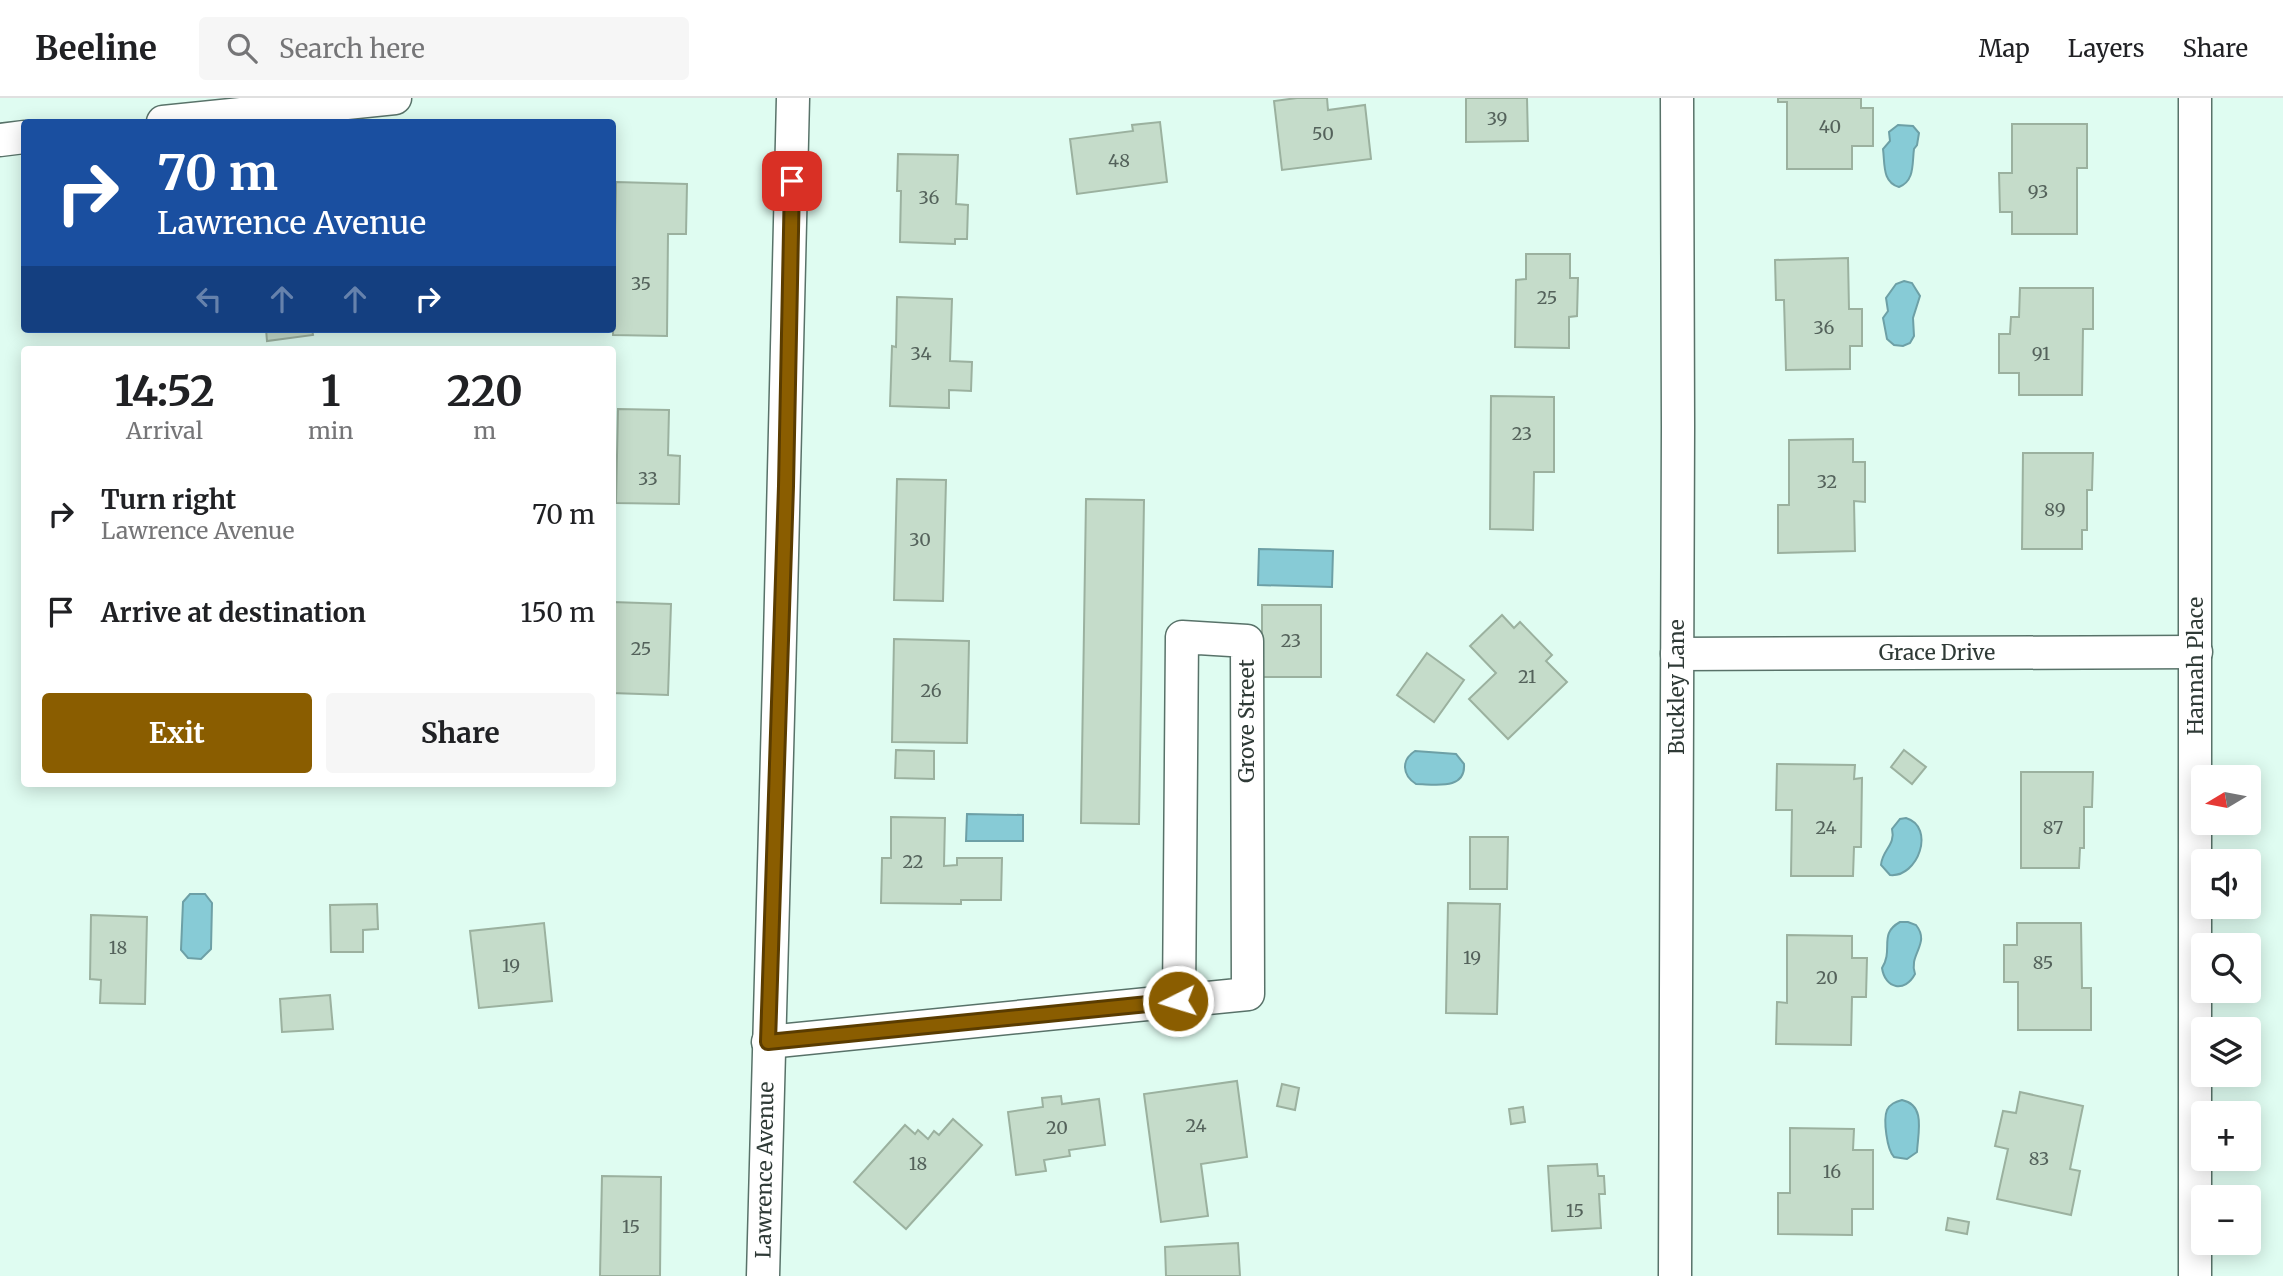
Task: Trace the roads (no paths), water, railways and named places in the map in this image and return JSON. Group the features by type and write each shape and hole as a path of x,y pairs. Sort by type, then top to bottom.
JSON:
{"street":[{"path":"192,119 395,98"},
{"name":"Lawrence Avenue","path":"763,1276 786,486 793,98"},
{"name":"Buckley Lane","path":"1675,1276 1677,98"},
{"name":"Hannah Place","path":"2195,98 2195,1276"},
{"path":"0,140 21,137"},
{"name":"Grove Street","path":"768,1042 1178,1001 1248,994 1247,641 1182,637 1178,1001"},
{"name":"Grace Drive","path":"1677,654 2196,652"}],"water":[{"path":"1898,125 1913,126 1919,133 1910,176 1899,187 1887,177 1883,149 1890,141 1889,132"},
{"path":"1904,281 1912,283 1920,296 1913,318 1914,336 1910,343 1903,346 1894,345 1887,339 1883,318 1888,311 1886,298 1896,284"},
{"path":"1259,549 1333,551 1332,587 1258,585"},
{"path":"1415,751 1456,754 1464,764 1460,779 1440,785 1416,784 1405,768 1407,759"},
{"path":"967,814 1023,815 1023,841 966,841"},
{"path":"1906,818 1915,823 1920,831 1920,851 1909,869 1890,875 1881,865 1882,860 1892,839 1892,829 1900,819"},
{"path":"190,894 205,894 212,903 211,949 201,959 188,958 181,950 183,902"},
{"path":"1900,922 1916,925 1921,938 1914,961 1915,974 1906,984 1896,986 1887,980 1882,968 1887,954 1888,937 1893,927"},
{"path":"1902,1100 1915,1107 1919,1120 1917,1152 1907,1159 1894,1157 1886,1127 1888,1108"}]}
